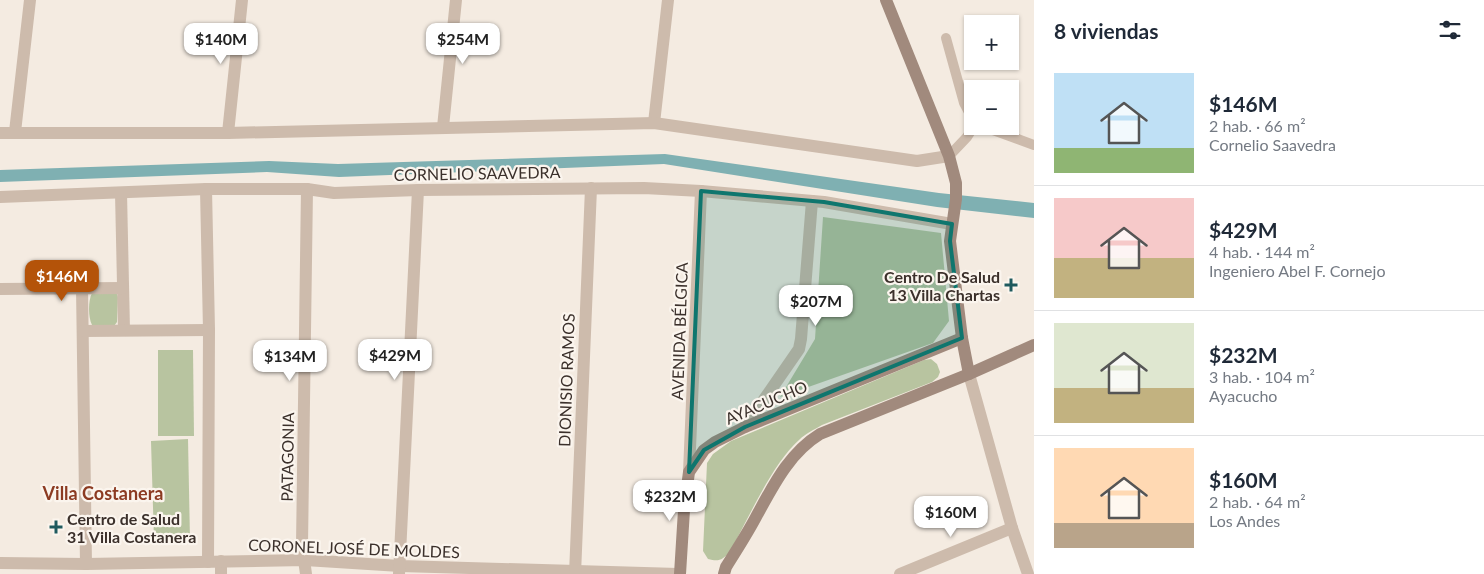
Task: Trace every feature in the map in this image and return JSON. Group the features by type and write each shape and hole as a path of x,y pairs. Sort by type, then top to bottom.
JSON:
{"main road":[{"path":"886,0 949,156 956,183 956,199 950,241 962,338 969,374"},
{"name":"AYACUCHO","path":"679,574 689,472 704,450 715,442 745,427 962,338"},
{"path":"724,574 726,567 780,474 795,454 809,440 1034,345"}],"street":[{"path":"15,132 30,0"},
{"path":"228,133 242,0"},
{"path":"443,127 456,0"},
{"path":"654,123 668,0"},
{"path":"0,133 228,133 654,123 916,161 949,156"},
{"name":"DIONISIO RAMOS","path":"575,573 591,188"},
{"name":"CORNELIO SAAVEDRA","path":"0,197 206,190 307,189 334,193 418,190 644,188 812,201 952,224"},
{"name":"PATAGONIA","path":"306,574 302,545 307,189"},
{"path":"206,190 217,566"},
{"path":"399,570 418,190"},
{"name":"AVENIDA BÉLGICA","path":"689,472 701,191"},
{"path":"121,193 124,330"},
{"path":"745,427 798,349 801,339 812,201"},
{"path":"82,288 86,564"},
{"path":"0,289 123,288"},
{"path":"83,331 209,330"},
{"path":"969,374 1012,528 1028,574"},
{"path":"900,574 1012,528"},
{"name":"CORONEL JOSÉ DE MOLDES","path":"0,563 51,568 86,564 136,568 217,566 304,560 399,570 679,574"}],"lane":[{"path":"946,38 964,103"},
{"path":"949,156 968,135"},
{"path":"1007,135 1034,145"}],"highlighted area":[{"path":"701,191 824,202 952,224 950,241 962,338 745,427 704,450 689,472"}],"green space":[{"path":"823,217 941,233 949,321 933,343 780,397 815,339"},
{"path":"116,292 118,297 117,322 114,326 92,325 89,309 92,293"},
{"path":"158,350 193,350 194,436 158,436"},
{"path":"931,359 937,364 940,372 938,377 932,382 822,425 807,433 789,450 779,463 730,552 720,560 708,559 703,551 707,463 713,454 731,441 924,360"},
{"path":"188,439 190,540 154,541 151,441"}],"water":[{"path":"665,154 939,193 1034,203 1034,218 937,207 664,164 339,177 267,172 0,182 0,170 269,161 338,164"}],"place":[{"name":"Centro De Salud 13 Villa Chartas","path":"1011,285"},
{"name":"Centro de Salud 31 Villa Costanera","path":"56,527"}],"district":[{"name":"Villa Costanera","path":"103,493"}]}
